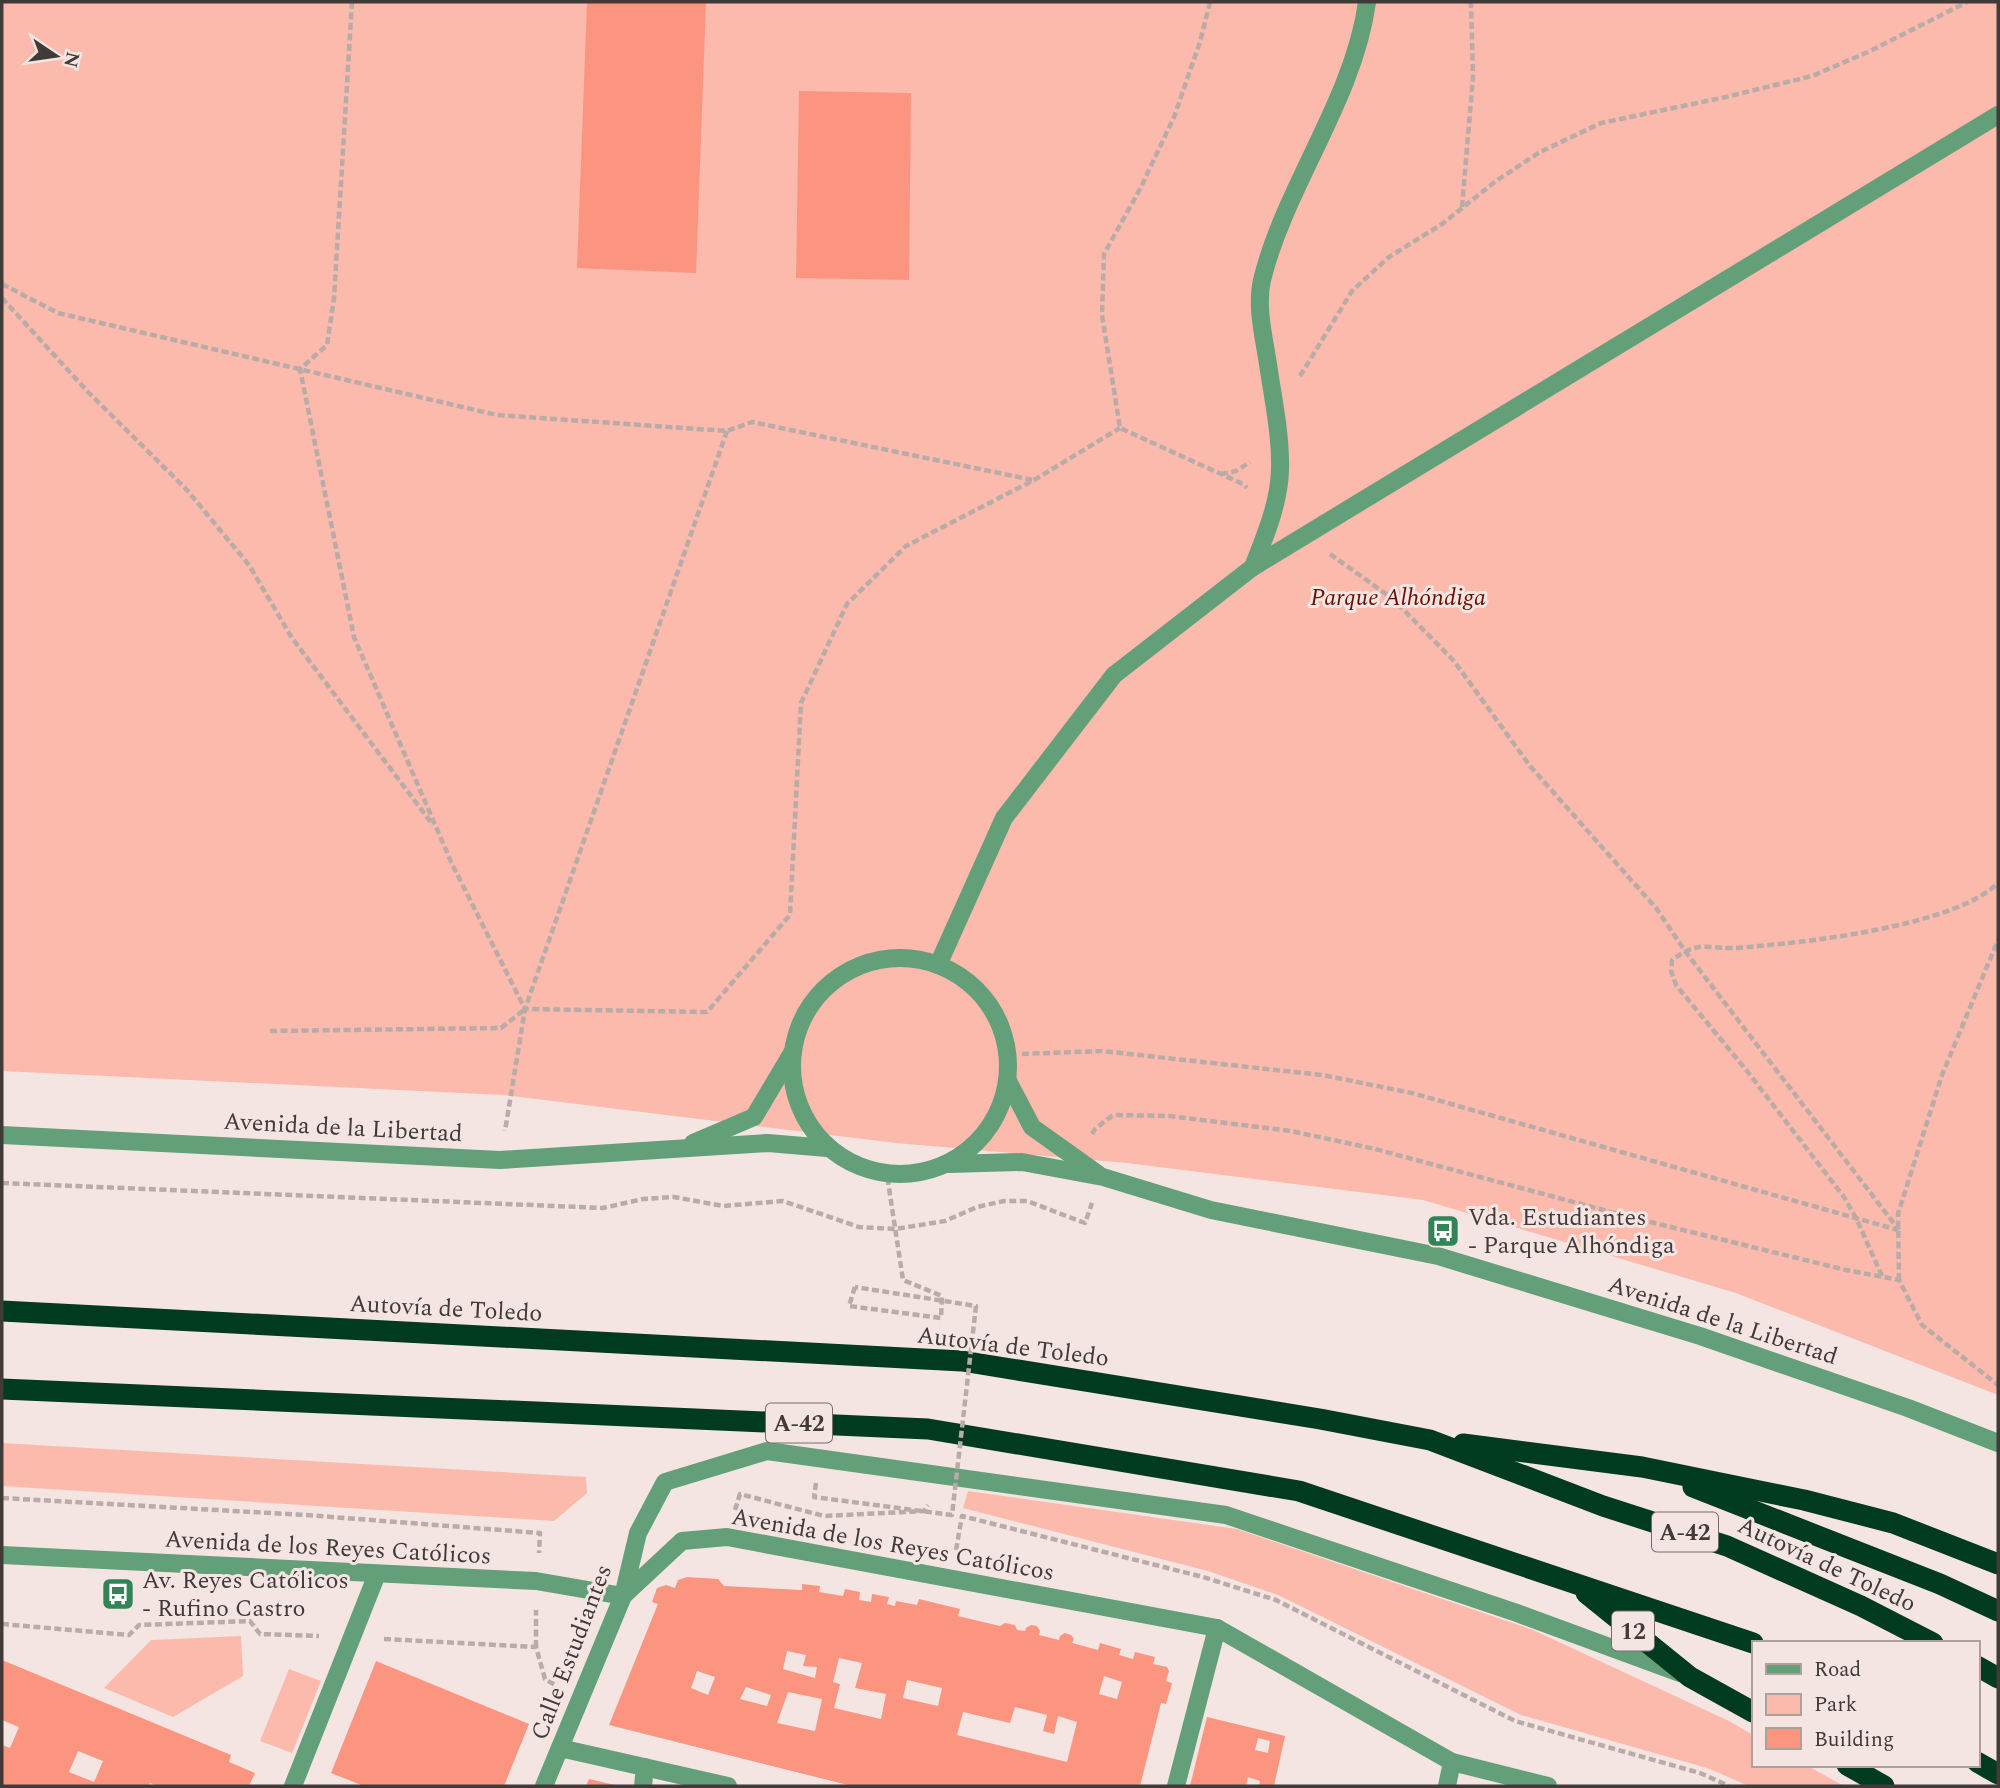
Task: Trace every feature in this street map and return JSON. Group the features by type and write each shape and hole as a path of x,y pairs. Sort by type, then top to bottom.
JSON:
{"highway":[{"name":"Autovía de Toledo","path":"2,1311 962,1361 1320,1419 1430,1440 1603,1506 1727,1546 1861,1606 1929,1641"},
{"name":"A-42","path":"2,1389 928,1429 1299,1491 1752,1642"},
{"path":"1430,1440 1642,1467 1804,1500 1893,1523 1998,1564"},
{"path":"1642,1467 1940,1584 1998,1611"},
{"name":"12","path":"1576,1585 1690,1677"},
{"path":"1979,1667 1998,1678"},
{"path":"1690,1677 1752,1711"},
{"path":"1979,1763 1998,1774"},
{"path":"1851,1767 1884,1786"}],"street":[{"path":"1253,567 1272,519 1280,471 1261,320 1261,282 1280,229 1342,89 1367,2"},
{"path":"939,965 1004,818 1114,675 1253,567 1998,115"},
{"path":"907,957 939,965 970,983 994,1011 1007,1055 1008,1081 997,1114 977,1143 948,1164 919,1174 887,1175 855,1166 827,1148 806,1121 794,1088 792,1054 801,1022 819,994 844,973 874,961 907,957"},
{"name":"Avenida de la Libertad","path":"681,1148 754,1116 792,1054"},
{"name":"Avenida de la Libertad","path":"1008,1081 1032,1127 1103,1177"},
{"name":"Avenida de la Libertad","path":"2,1135 500,1160 768,1143 827,1148"},
{"name":"Avenida de la Libertad","path":"948,1164 1022,1163 1103,1177 1211,1210 1438,1256 1700,1336 1908,1408 1998,1443"},
{"name":"Calle Estudiantes","path":"544,1786 623,1596 639,1533 665,1482 767,1451 1226,1515 1517,1613 1690,1677"},
{"name":"Avenida de los Reyes Católicos","path":"2,1555 536,1581 623,1596 682,1541 727,1537 1217,1628 1452,1762 1548,1786"},
{"path":"293,1786 377,1574"},
{"path":"1176,1786 1217,1628"},
{"path":"560,1748 728,1786"},
{"path":"1447,1786 1452,1762"},
{"path":"643,1786 645,1767"}],"path":[{"path":"300,369 327,345 334,298 352,2"},
{"path":"1120,428 1102,315 1104,254 1140,190 1174,117 1200,42 1210,2"},
{"path":"1462,208 1473,77 1469,2"},
{"path":"1275,419 1352,291 1389,257 1540,152 1601,123 1812,76 1868,52 1967,2"},
{"path":"2,284 58,313 497,415 727,431 752,422 1034,481"},
{"path":"2,298 88,392 187,490 249,565 292,638 438,831"},
{"path":"300,369 354,637 438,831 525,1009"},
{"path":"270,1031 501,1028 525,1009 707,1012 790,915 801,703 847,604 906,545 1034,481 1120,428"},
{"path":"1120,428 1243,484 1272,519"},
{"path":"500,1160 525,1009 727,431"},
{"path":"1302,537 1393,599 1454,661 1530,766 1656,908 1685,951 1899,1230"},
{"path":"1882,1276 1844,1197 1747,1071 1676,985 1671,971 1672,960 1685,951 1705,945 1731,948 1763,946 1873,930 1956,909 1978,898 1998,883"},
{"path":"1998,940 1942,1075 1898,1214 1899,1280 1922,1325 1998,1385"},
{"path":"1007,1055 1102,1051 1348,1080 1412,1093 1899,1230"},
{"path":"1090,1138 1095,1129 1113,1115 1169,1116 1291,1131 1375,1149 1626,1216 1846,1270 1899,1280"},
{"path":"816,1483 814,1497 952,1515 976,1306 949,1302 936,1300 922,1297 909,1296 855,1287 849,1306 941,1318 941,1307 942,1296 903,1280 887,1175"},
{"path":"2,1183 603,1208 643,1199 674,1198 723,1206 783,1201 859,1227 895,1229 945,1221 977,1207 1004,1201 1027,1202 1085,1223 1103,1177"},
{"path":"727,1537 740,1494 824,1516 924,1511"},
{"path":"2,1498 306,1515 540,1533 536,1581"},
{"path":"952,1579 962,1516 1203,1577 1276,1600 1516,1721 1700,1773 1729,1786"},
{"path":"2,1624 129,1634 139,1625 250,1621 260,1634 536,1647 544,1679 581,1699"}],"green space":[{"name":"Parque Alhóndiga","path":"2,2 1998,2 1998,1395 1736,1293 1423,1200 1127,1163 896,1143 503,1095 2,1071"},
{"path":"2,1443 586,1477 587,1493 554,1521 2,1486"},
{"path":"968,1491 1237,1529 1533,1630 1729,1721 1752,1734 1752,1767 1810,1767 1844,1786 1749,1786 1707,1768 1521,1715 1278,1595 1208,1571 963,1508"},
{"path":"241,1636 243,1676 173,1717 104,1688 151,1640"},
{"path":"289,1669 321,1681 292,1753 260,1741"}],"building":[{"path":"587,2 706,2 696,273 577,268"},
{"path":"799,91 911,93 909,280 796,278"},
{"path":"687,1577 718,1579 724,1586 802,1590 802,1584 820,1586 819,1592 843,1596 845,1589 860,1592 859,1600 871,1602 872,1594 889,1597 887,1604 895,1606 896,1601 917,1605 919,1599 960,1609 958,1616 1000,1626 1005,1623 1015,1625 1017,1630 1025,1631 1031,1625 1037,1626 1039,1635 1059,1640 1065,1633 1074,1639 1072,1643 1098,1650 1100,1643 1121,1649 1119,1655 1133,1659 1135,1652 1155,1657 1153,1664 1167,1667 1169,1671 1166,1681 1172,1683 1166,1704 1161,1703 1140,1786 852,1786 609,1725 658,1604 652,1602 657,1588 666,1585 675,1588 678,1580","holes":["787,1651 806,1655 803,1666 817,1667 815,1678 783,1669","839,1658 862,1663 855,1688 886,1694 881,1719 834,1708 840,1684 833,1682","697,1671 715,1677 708,1695 691,1688","1104,1676 1122,1682 1117,1699 1099,1694","907,1680 942,1688 938,1706 903,1698","746,1687 771,1695 767,1706 740,1699","788,1692 822,1699 815,1731 777,1723","1015,1707 1047,1715 1043,1731 1054,1734 1058,1716 1077,1722 1067,1762 957,1735 963,1712 1010,1723"]},
{"path":"2,1660 231,1755 229,1762 255,1773 249,1786 158,1786 150,1783 148,1786 2,1786 2,1745 10,1748 19,1727 2,1720","holes":["78,1751 103,1761 94,1782 69,1772"]},
{"path":"376,1661 529,1724 504,1786 364,1786 331,1773"},
{"path":"1207,1717 1285,1736 1274,1786 1259,1786 1260,1781 1248,1777 1246,1786 1190,1786","holes":["1258,1738 1270,1741 1268,1753 1255,1750"]},
{"path":"589,1779 615,1785 615,1786 586,1786"}],"place":[{"name":"Vda. Estudiantes - Parque Alhóndiga","path":"1443,1231"},
{"name":"Av. Reyes Católicos - Rufino Castro","path":"118,1594"}]}
